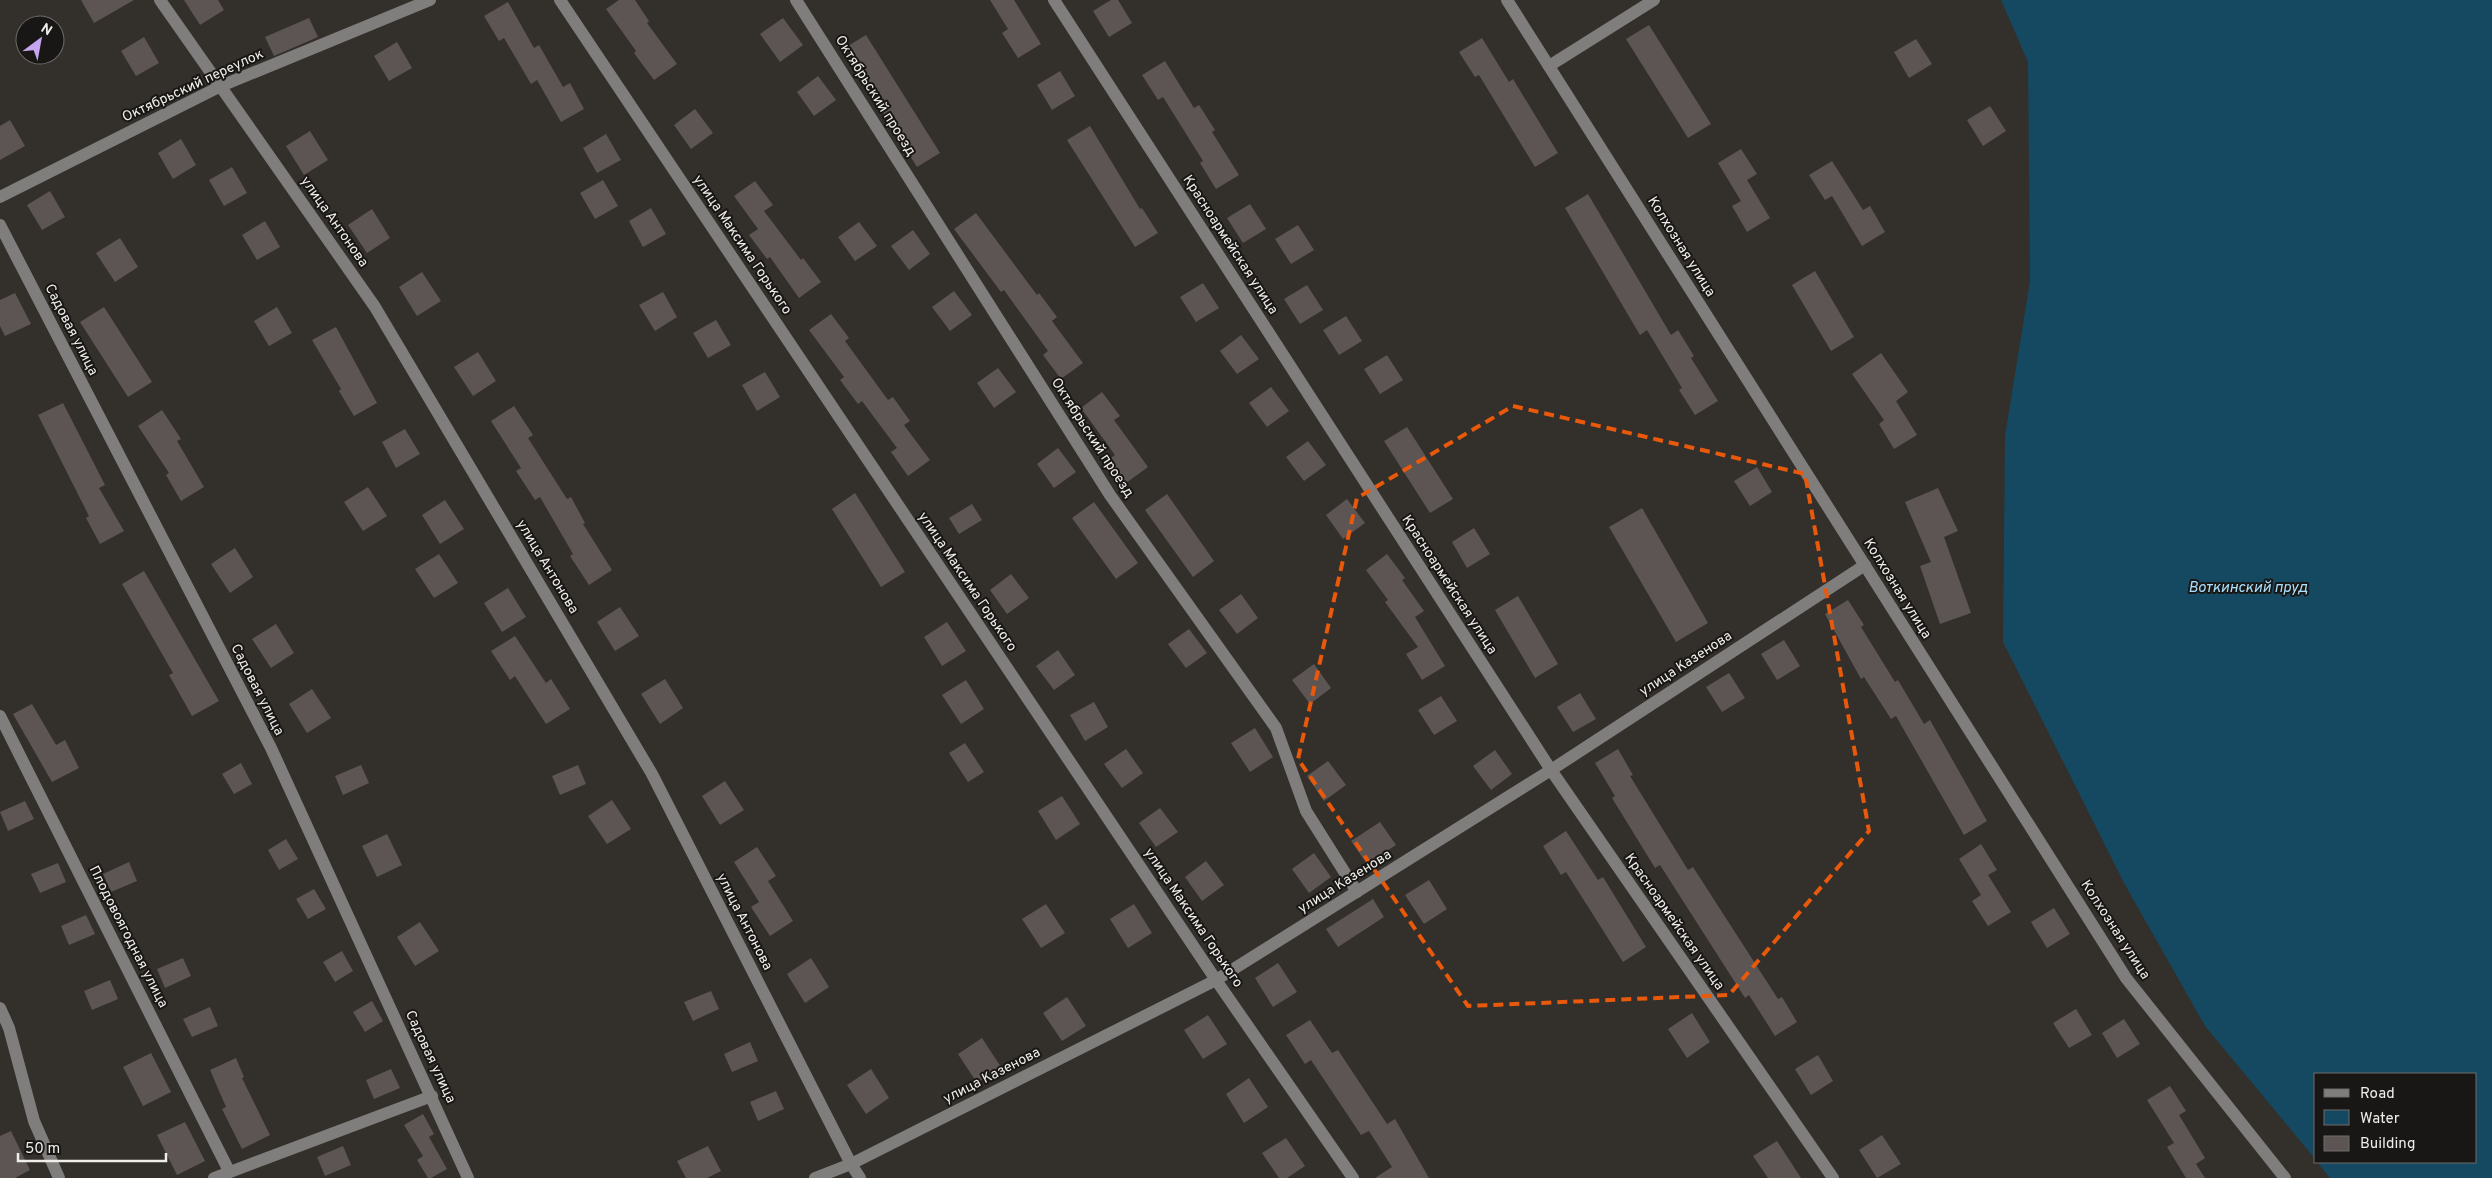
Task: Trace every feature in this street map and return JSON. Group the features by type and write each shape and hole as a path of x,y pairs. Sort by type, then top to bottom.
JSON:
{"street":[{"name":"улица Антонова","path":"160,0 375,306 652,774 851,1164 860,1178"},
{"name":"Октябрьский переулок","path":"0,197 221,86 430,0"},
{"name":"улица Максима Горького","path":"560,0 1216,980 1353,1178"},
{"name":"Октябрьский проезд","path":"796,0 1110,495 1276,728 1306,811 1357,892"},
{"name":"Красноармейская улица","path":"1054,0 1551,770 1833,1178"},
{"name":"Колхозная улица","path":"1507,0 2126,978 2285,1178"},
{"path":"1549,66 1654,0"},
{"name":"Садовая улица","path":"0,225 271,748 468,1178"},
{"name":"улица Казенова","path":"816,1178 851,1164 1216,980 1551,770 1865,566"},
{"name":"Плодовоягодная улица","path":"0,716 229,1171"},
{"path":"0,1008 10,1028 34,1121 59,1178"},
{"path":"214,1178 432,1096"}],"highlighted area":[{"path":"1513,406 1805,474 1869,831 1729,995 1468,1006 1298,759 1357,498"}],"water":[{"name":"Воткинский пруд","path":"2001,0 2492,0 2492,1178 2330,1178 2318,1163 2477,1163 2477,1073 2314,1073 2314,1158 2205,1026 2124,883 2003,642 2005,436 2030,281 2028,62"}],"building":[{"path":"81,0 134,0 94,23"},
{"path":"184,0 218,0 224,10 200,25"},
{"path":"619,0 635,0 649,21 647,23 677,64 654,80 606,9"},
{"path":"990,0 1014,0 1041,44 1018,58 1002,33 1008,29"},
{"path":"1111,0 1118,0 1132,23 1109,37 1093,11"},
{"path":"508,2 534,48 539,45 563,87 570,83 584,109 561,122 537,80 531,84 504,38 499,41 484,16"},
{"path":"309,18 318,37 274,56 265,37"},
{"path":"783,18 803,45 780,62 760,34"},
{"path":"1649,25 1711,124 1688,138 1626,39"},
{"path":"866,35 940,153 917,167 843,49"},
{"path":"144,37 159,63 136,76 121,51"},
{"path":"1482,38 1509,82 1513,79 1558,153 1535,167 1479,75 1475,77 1459,52"},
{"path":"1916,39 1932,64 1909,78 1894,52"},
{"path":"397,42 412,68 389,81 374,56"},
{"path":"1165,61 1194,108 1199,105 1215,130 1212,132 1239,175 1216,189 1200,163 1203,161 1163,97 1158,100 1142,75"},
{"path":"1060,71 1075,96 1052,110 1037,85"},
{"path":"818,76 836,100 814,116 797,92"},
{"path":"1990,106 2006,131 1983,146 1967,120"},
{"path":"695,109 713,133 691,149 674,125"},
{"path":"10,120 25,146 0,160 0,126"},
{"path":"1090,126 1140,209 1142,208 1158,233 1135,247 1067,140"},
{"path":"310,131 328,160 304,175 286,146"},
{"path":"606,134 621,160 597,173 583,148"},
{"path":"181,139 196,165 173,179 158,153"},
{"path":"1741,149 1757,174 1747,180 1770,218 1747,232 1732,206 1741,201 1718,163"},
{"path":"1832,161 1863,210 1870,206 1885,232 1862,246 1832,196 1825,200 1809,175"},
{"path":"232,167 247,193 224,206 209,180"},
{"path":"603,180 618,206 595,219 580,193"},
{"path":"755,181 773,205 764,211 801,260 803,258 821,282 799,298 770,257 767,259 749,235 758,229 734,196"},
{"path":"50,191 65,217 42,230 27,205"},
{"path":"1588,194 1671,335 1678,330 1694,356 1691,358 1718,401 1695,415 1679,390 1682,388 1647,330 1640,335 1565,208"},
{"path":"1250,204 1266,229 1243,243 1227,218"},
{"path":"651,208 666,234 643,247 629,221"},
{"path":"372,209 390,238 367,253 348,225"},
{"path":"976,213 1037,295 1039,293 1057,317 1052,321 1083,363 1061,379 1043,355 1048,351 1004,290 1001,292 954,229"},
{"path":"265,221 280,247 257,260 242,235"},
{"path":"859,222 877,246 855,261 838,237"},
{"path":"1298,225 1314,250 1291,264 1275,239"},
{"path":"913,230 930,254 909,270 891,246"},
{"path":"120,238 138,267 115,282 96,253"},
{"path":"1815,271 1854,337 1831,351 1792,285"},
{"path":"422,272 441,301 417,316 399,287"},
{"path":"1203,283 1219,308 1196,322 1180,297"},
{"path":"1307,285 1323,310 1300,324 1284,299"},
{"path":"954,291 972,315 950,331 932,307"},
{"path":"663,292 677,317 655,331 639,305"},
{"path":"15,293 31,324 5,336 0,326 0,300"},
{"path":"104,307 152,382 128,397 80,322"},
{"path":"277,307 292,333 269,346 254,321"},
{"path":"831,314 849,338 845,341 888,400 893,397 910,421 904,425 930,460 908,476 891,452 897,448 862,401 858,404 840,380 844,377 809,330"},
{"path":"1346,316 1362,341 1339,355 1323,330"},
{"path":"716,320 731,345 708,358 693,333"},
{"path":"336,327 377,403 354,416 339,391 341,389 312,340"},
{"path":"1241,335 1259,359 1237,374 1220,351"},
{"path":"478,352 496,381 473,396 454,367"},
{"path":"1881,353 1908,392 1896,401 1917,435 1894,449 1879,424 1884,420 1852,374"},
{"path":"1387,355 1403,380 1380,394 1364,369"},
{"path":"998,368 1016,392 994,408 977,383"},
{"path":"765,372 780,397 757,411 742,385"},
{"path":"1271,387 1289,411 1267,427 1249,403"},
{"path":"1102,392 1120,416 1114,420 1148,467 1126,483 1109,459 1115,455 1081,408"},
{"path":"63,403 105,485 99,488 124,531 100,544 86,518 89,516 38,415"},
{"path":"514,406 533,435 528,438 567,499 571,497 585,523 583,524 612,570 589,585 570,556 573,554 540,497 535,500 516,471 521,468 491,421"},
{"path":"162,410 181,439 177,441 204,487 181,501 166,475 169,473 138,426"},
{"path":"1407,427 1453,499 1430,513 1384,441"},
{"path":"405,429 420,454 396,468 382,442"},
{"path":"1308,441 1326,465 1304,481 1286,457"},
{"path":"1058,448 1076,472 1054,488 1037,464"},
{"path":"1757,467 1772,492 1750,506 1734,481"},
{"path":"368,487 387,516 363,531 344,502"},
{"path":"1938,488 1958,531 1944,537 1971,613 1940,624 1920,566 1931,562 1905,502"},
{"path":"855,493 905,572 881,587 832,509"},
{"path":"1167,494 1214,561 1193,577 1145,510"},
{"path":"1347,499 1365,523 1343,539 1326,515"},
{"path":"445,500 464,529 440,544 422,515"},
{"path":"1094,502 1138,563 1116,579 1072,518"},
{"path":"972,504 982,520 959,534 949,518"},
{"path":"1642,508 1708,623 1676,642 1609,527"},
{"path":"1474,528 1490,554 1467,568 1452,542"},
{"path":"235,548 253,577 230,593 211,564"},
{"path":"439,554 458,583 434,598 415,569"},
{"path":"1387,554 1405,578 1402,580 1424,611 1415,617 1445,666 1422,680 1406,654 1418,647 1385,602 1388,600 1366,570"},
{"path":"144,571 219,701 192,716 169,675 173,673 122,584"},
{"path":"1011,574 1029,598 1007,614 990,590"},
{"path":"508,588 526,617 502,632 484,603"},
{"path":"1241,594 1258,618 1237,634 1219,610"},
{"path":"1518,596 1558,664 1535,678 1495,610"},
{"path":"1848,600 1864,625 1861,627 1895,682 1898,680 1924,724 1930,720 1987,821 1964,835 1896,716 1891,719 1864,677 1861,679 1825,614"},
{"path":"620,607 639,636 615,651 597,622"},
{"path":"947,622 966,651 942,666 924,637"},
{"path":"276,624 294,653 271,668 252,639"},
{"path":"1189,629 1207,653 1186,668 1168,644"},
{"path":"515,636 546,683 551,679 570,709 546,724 515,676 510,680 491,651"},
{"path":"1784,640 1800,666 1777,680 1761,654"},
{"path":"1058,650 1075,675 1054,690 1036,666"},
{"path":"1314,664 1331,688 1310,704 1292,680"},
{"path":"1729,673 1745,698 1722,712 1706,687"},
{"path":"665,679 683,708 660,724 641,694"},
{"path":"966,680 984,709 961,724 942,695"},
{"path":"312,689 331,718 307,733 289,704"},
{"path":"1580,693 1596,719 1573,732 1557,707"},
{"path":"1441,696 1457,721 1434,735 1418,710"},
{"path":"1094,702 1108,727 1085,741 1070,715"},
{"path":"32,704 56,745 65,740 79,768 52,782 13,714"},
{"path":"1255,728 1273,757 1250,772 1231,743"},
{"path":"965,743 984,772 968,782 949,753"},
{"path":"1126,749 1143,773 1122,788 1104,764"},
{"path":"1618,749 1633,775 1630,776 1688,870 1693,867 1778,999 1782,997 1797,1022 1775,1036 1749,995 1745,998 1660,865 1655,868 1612,798 1615,796 1595,763"},
{"path":"1495,750 1512,774 1491,790 1473,766"},
{"path":"1328,761 1346,785 1324,801 1307,776"},
{"path":"241,763 252,784 234,794 222,774"},
{"path":"361,765 369,783 343,795 335,776"},
{"path":"578,765 586,784 560,795 552,776"},
{"path":"725,781 744,810 720,825 702,796"},
{"path":"1062,796 1080,824 1056,840 1038,811"},
{"path":"612,800 631,829 607,844 588,816"},
{"path":"25,801 34,819 8,831 0,812"},
{"path":"1160,808 1178,832 1156,847 1139,823"},
{"path":"1380,822 1396,845 1367,864 1351,841"},
{"path":"1566,831 1598,880 1603,877 1646,947 1623,962 1566,872 1561,875 1543,846"},
{"path":"387,834 402,865 377,877 362,846"},
{"path":"286,839 298,859 279,870 268,850"},
{"path":"1981,844 1997,870 1988,875 2011,912 1988,926 1972,901 1981,895 1959,859"},
{"path":"757,847 776,876 768,881 793,921 770,936 751,907 759,902 734,862"},
{"path":"1314,853 1331,877 1309,893 1292,869"},
{"path":"1206,861 1224,885 1202,901 1185,877"},
{"path":"129,862 137,881 111,892 103,874"},
{"path":"58,863 66,882 40,893 31,874"},
{"path":"1429,880 1447,909 1424,924 1405,895"},
{"path":"314,889 326,909 308,919 296,899"},
{"path":"1373,899 1384,917 1338,947 1326,929"},
{"path":"1046,904 1065,933 1041,948 1022,919"},
{"path":"1134,904 1152,933 1128,948 1110,919"},
{"path":"2054,908 2070,934 2047,948 2031,922"},
{"path":"86,915 95,934 69,945 61,926"},
{"path":"420,922 439,951 415,966 397,937"},
{"path":"342,951 353,971 335,982 323,962"},
{"path":"183,958 191,976 165,988 157,969"},
{"path":"811,958 829,987 805,1003 787,974"},
{"path":"1278,963 1297,992 1273,1007 1255,978"},
{"path":"110,980 118,999 92,1010 84,991"},
{"path":"711,991 719,1009 693,1021 684,1002"},
{"path":"1067,997 1086,1026 1062,1041 1043,1013"},
{"path":"372,1001 383,1021 365,1032 353,1012"},
{"path":"210,1007 218,1026 192,1037 183,1019"},
{"path":"2076,1009 2092,1035 2069,1048 2053,1023"},
{"path":"1692,1013 1710,1042 1687,1058 1668,1029"},
{"path":"1208,1015 1227,1044 1203,1059 1184,1030"},
{"path":"2124,1019 2140,1044 2117,1058 2102,1033"},
{"path":"1310,1020 1332,1053 1338,1050 1387,1124 1395,1119 1429,1178 1375,1178 1392,1167 1369,1131 1361,1135 1311,1060 1305,1064 1286,1035"},
{"path":"982,1038 1001,1067 977,1083 958,1054"},
{"path":"750,1042 758,1061 732,1072 724,1054"},
{"path":"151,1053 171,1092 143,1106 123,1067"},
{"path":"1818,1055 1833,1081 1811,1095 1795,1069"},
{"path":"236,1058 244,1077 242,1078 270,1135 242,1149 222,1109 226,1107 210,1070"},
{"path":"391,1069 400,1088 374,1099 366,1080"},
{"path":"871,1069 889,1098 866,1114 847,1085"},
{"path":"1249,1078 1268,1107 1244,1123 1226,1094"},
{"path":"2170,1086 2186,1111 2179,1115 2205,1158 2196,1164 2205,1178 2186,1178 2167,1147 2174,1143 2147,1100"},
{"path":"776,1091 784,1109 758,1121 750,1102"},
{"path":"423,1114 434,1134 429,1137 447,1169 431,1178 428,1178 417,1160 423,1156 404,1125"},
{"path":"185,1122 205,1161 177,1175 157,1135"},
{"path":"11,1131 30,1170 15,1178 0,1178 0,1136"},
{"path":"1882,1135 1901,1164 1877,1178 1859,1150"},
{"path":"1286,1138 1305,1166 1287,1178 1279,1178 1262,1153"},
{"path":"1777,1141 1801,1178 1768,1178 1753,1156"},
{"path":"343,1146 351,1165 325,1176 317,1157"},
{"path":"708,1146 721,1171 707,1178 686,1178 677,1161"}]}
